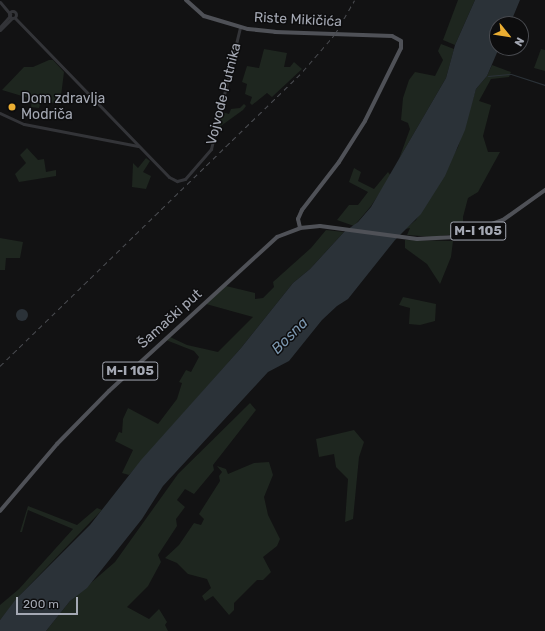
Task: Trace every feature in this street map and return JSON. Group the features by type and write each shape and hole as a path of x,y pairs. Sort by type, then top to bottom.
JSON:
{"main road":[{"name":"Riste Mikičića","path":"186,0 204,16 240,27 275,32 395,37 402,44 360,130 300,214"},
{"name":"M-I 105","path":"300,228 327,226 400,237 445,238 471,233 513,214 545,190"},
{"path":"300,214 300,228"},
{"path":"300,214 300,228"},
{"path":"301,220 313,226"},
{"name":"Šamački put","path":"0,511 57,444 135,366 268,244 282,234 300,228"}],"street":[{"path":"0,2 138,146"},
{"path":"0,27 13,16"},
{"path":"0,30 13,16"},
{"name":"Vojvode Putnika","path":"138,146 172,180 180,181 187,176 211,149 240,27"},
{"path":"0,113 24,124 138,146"}],"shaded area":[{"path":"458,0 475,0 455,45 443,40"},
{"path":"441,44 454,49 446,78 399,159 410,129 408,123 401,120 403,98 409,80 415,72 435,76 443,60 438,51"},
{"path":"264,49 287,53 284,67 290,67 294,62 302,69 272,97 267,93 252,105 250,103 252,97 245,94 247,84 242,82 247,66 259,68"},
{"path":"541,49 545,50 545,71 534,68"},
{"path":"49,60 53,60 64,72 60,104 41,101 39,108 31,107 32,99 2,90 24,67 33,67"},
{"path":"492,65 511,72 509,77 491,79 479,101 491,105 483,136 488,152 500,152 478,192 468,198 463,217 463,233 433,237 407,235 410,228 405,229 416,220 458,147 476,89 487,76"},
{"path":"244,104 246,106 243,110 218,128 222,112 229,114 231,109 240,108"},
{"path":"27,148 38,160 44,159 46,172 56,170 56,176 19,182 15,174 26,163 20,155"},
{"path":"146,158 150,161 143,172 151,176 146,189 132,187 133,163 138,168"},
{"path":"354,168 361,172 358,181 374,189 388,172 391,176 371,206 354,226 337,220 349,205 358,205 368,192 349,182"},
{"path":"326,230 344,232 310,269 293,283 241,348 129,475 122,473 133,450 115,441 119,432 122,433 123,419 128,408 158,424 177,399 182,383 179,382 186,370 191,372 199,357 194,351 166,340 170,337 187,345 218,352 253,317 206,304 226,286 255,293 255,299 263,298 274,287 273,282 311,248"},
{"path":"0,238 23,242 20,258 6,258 5,270 0,270"},
{"path":"405,240 453,241 451,257 440,284 427,264 405,248"},
{"path":"403,297 436,304 435,321 420,325 409,324 410,308 399,305"},
{"path":"250,403 256,410 213,465 214,470 194,494 185,489 177,500 185,507 176,519 177,526 158,555 161,562 148,586 127,607 149,619 159,609 167,622 165,625 168,631 46,631 70,601 115,562 178,474"},
{"path":"354,430 364,442 359,457 353,519 345,522 348,479 336,467 334,454 319,457 316,439"},
{"path":"269,462 273,475 264,497 268,515 280,539 277,546 263,557 271,572 263,580 257,580 234,603 234,610 229,615 213,596 205,601 202,596 211,588 207,579 188,574 177,563 165,558 179,545 194,523 201,525 204,519 199,514 220,481 219,476 222,472 217,466 226,469 228,474 254,463"},
{"path":"28,506 77,525 97,508 102,510 21,594 0,620 0,605 19,589 73,529 28,510 22,532 20,532"}],"water":[{"name":"Bosna","path":"475,0 520,0 513,16 489,16 489,56 496,56 487,76 476,89 465,130 445,176 421,214 395,240 348,299 337,306 322,320 289,361 268,372 163,486 142,519 87,588 70,601 46,631 0,631 0,620 16,599 90,525 141,460 241,348 293,283 310,269 344,232 358,222 371,207 446,78 455,45"},
{"path":"20,309 24,309 28,315 24,321 20,321 16,317 16,313"}],"waterway":[{"path":"488,76 511,74 545,85"}],"railway":[{"path":"0,366 303,71 335,34 355,0"}],"place":[{"name":"Dom zdravlja Modriča","path":"12,107"}]}
